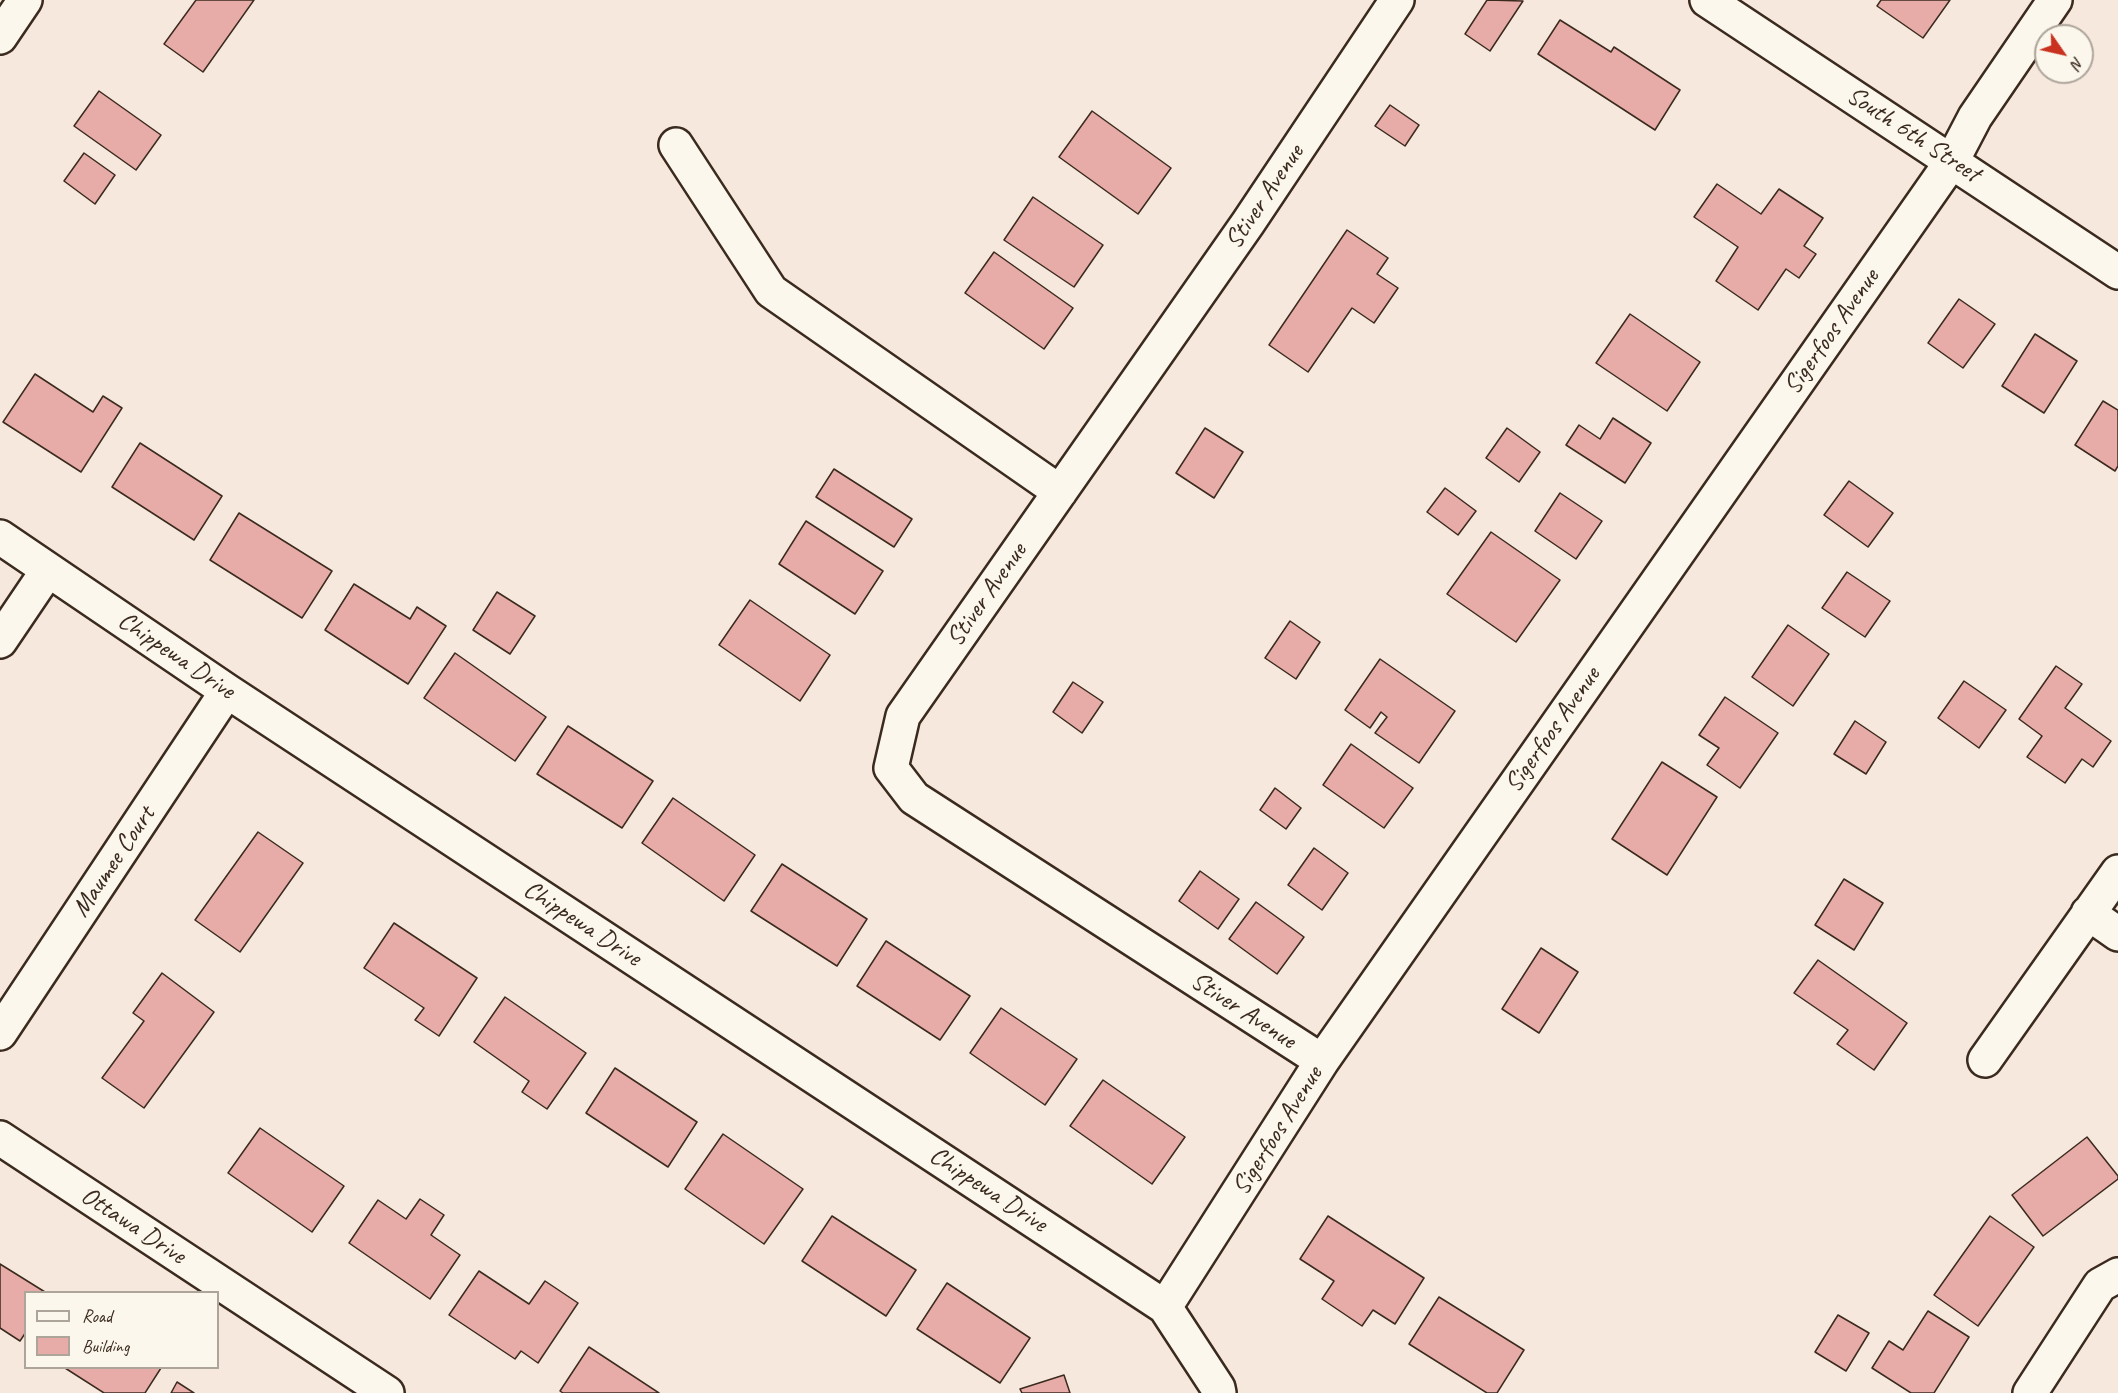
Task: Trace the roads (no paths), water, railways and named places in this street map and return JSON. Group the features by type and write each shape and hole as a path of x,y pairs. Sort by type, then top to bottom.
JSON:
{"street":[{"path":"0,37 25,0"},
{"name":"Stiver Avenue","path":"1322,1061 914,798 891,768 903,716 1248,223 1398,0"},
{"name":"South 6th Street","path":"1707,0 2118,272"},
{"name":"Sigerfoos Avenue","path":"1166,1307 1322,1061 1952,161 1975,117 2055,0"},
{"path":"676,145 771,291 1060,492"},
{"name":"Chippewa Drive","path":"0,537 227,691 1166,1307"},
{"path":"0,641 48,570"},
{"name":"Maumee Court","path":"0,1033 227,691"},
{"path":"1985,1060 2118,872"},
{"path":"2088,914 2118,934"},
{"name":"Ottawa Drive","path":"0,1138 387,1393"},
{"path":"2030,1393 2100,1285 2118,1275"},
{"path":"1166,1307 1219,1393"}]}
